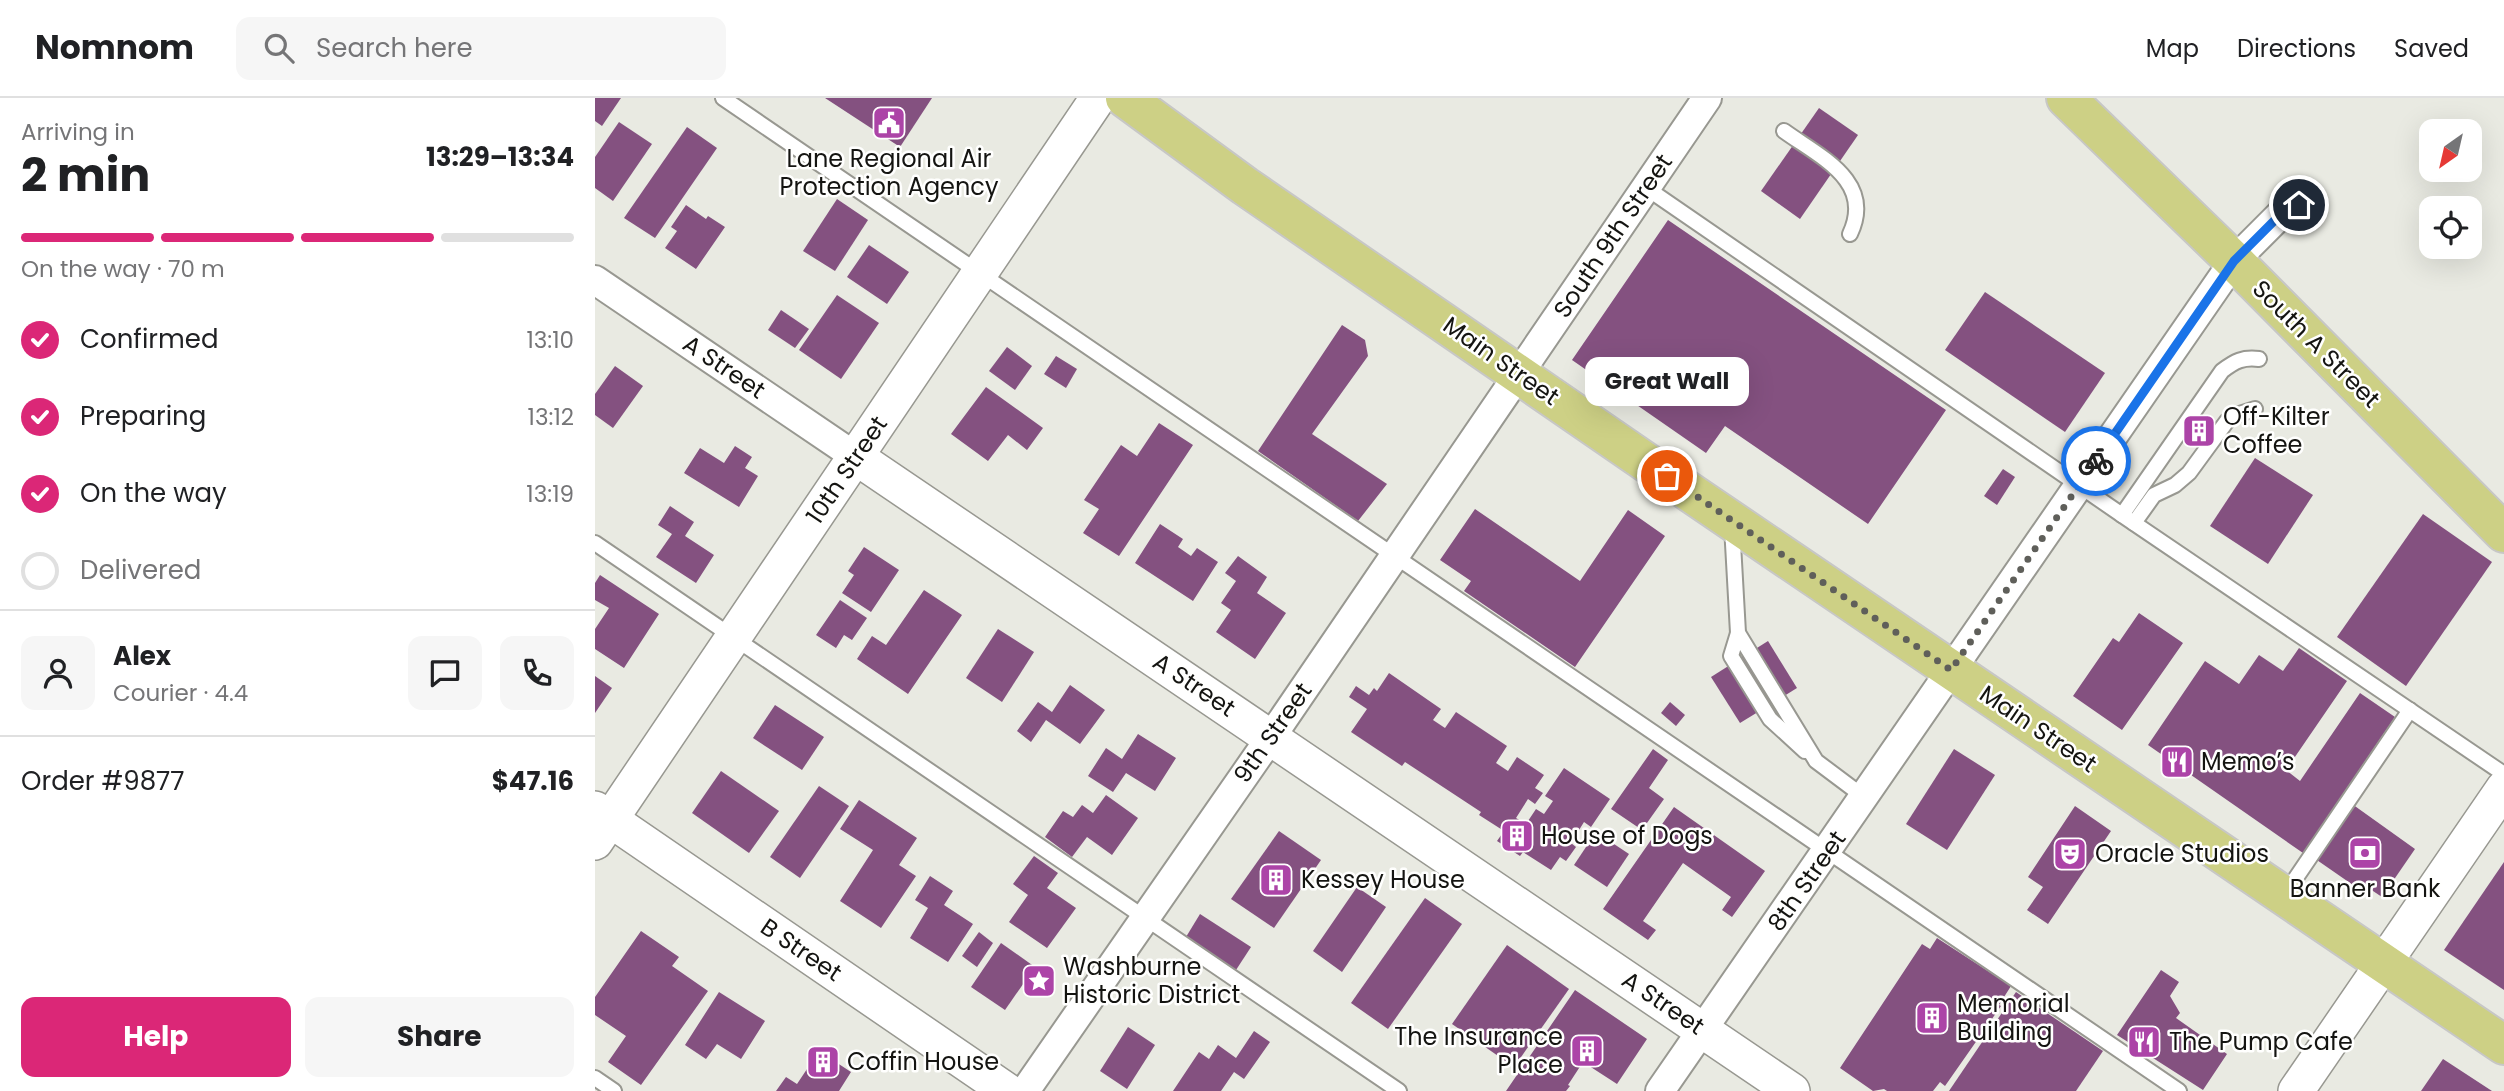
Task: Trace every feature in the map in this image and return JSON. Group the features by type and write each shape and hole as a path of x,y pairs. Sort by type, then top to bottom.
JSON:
{"main road":[{"name":"Main Street","path":"1125,98 1245,186 1732,521 2504,1045"},
{"name":"South A Street","path":"2066,98 2234,261 2504,533"}],"street":[{"name":"10th Street","path":"600,823 733,637 1098,98"},
{"name":"South 9th Street","path":"1519,374 1707,98"},
{"name":"8th Street","path":"1660,1091 2234,261 2287,208 2310,205"},
{"name":"A Street","path":"595,280 1792,1091"},
{"name":"9th Street","path":"1024,1091 1271,737 1519,374"},
{"path":"2296,1091 2504,788"},
{"name":"B Street","path":"600,823 1007,1091"}],"lane":[{"path":"723,98 2179,1091"},
{"path":"1784,131 1837,169 1850,183 1856,195 1858,209 1850,234"},
{"path":"1645,187 2504,774"},
{"path":"2128,519 2222,371 2245,358 2259,359"},
{"path":"2128,519 2154,495 2175,485 2189,473 2227,421 2255,409"},
{"path":"1732,521 1738,633 1816,761 1864,797"},
{"path":"595,543 1399,1091"},
{"path":"2284,896 2410,710"},
{"path":"595,1078 614,1091"}],"building":[{"path":"595,98 621,98 602,126 595,121"},
{"name":"Lane Regional Air Protection Agency","path":"825,98 932,98 900,147"},
{"path":"1819,108 1858,135 1800,219 1761,191"},
{"path":"619,122 652,144 613,201 595,188 595,157"},
{"path":"687,127 717,148 655,238 624,218"},
{"path":"837,199 868,220 835,271 803,251"},
{"path":"686,205 706,219 708,216 725,227 696,269 665,248 677,231 671,227"},
{"path":"1668,220 1946,410 1868,524 1725,426 1706,453 1572,360"},
{"path":"869,245 909,272 887,304 847,277"},
{"path":"1985,292 2105,373 2065,432 1945,350"},
{"path":"837,295 879,323 841,379 799,350"},
{"path":"781,310 809,329 795,348 768,330"},
{"path":"1342,325 1365,340 1368,356 1312,434 1387,484 1358,521 1258,451"},
{"path":"1007,347 1032,366 1015,390 989,371"},
{"path":"1056,356 1077,369 1066,388 1044,374"},
{"path":"615,366 643,386 613,428 595,415 595,394"},
{"path":"986,387 1043,428 1027,450 1008,435 988,461 951,434"},
{"name":"Off-Kilter Coffee","path":"2199,418 2211,427 2199,445 2186,436"},
{"path":"1159,423 1193,445 1119,556 1083,533 1099,509 1084,500 1121,445 1137,456"},
{"path":"735,446 752,457 745,468 758,476 739,507 684,473 700,448 724,463"},
{"path":"2255,458 2313,495 2268,564 2210,526"},
{"path":"2003,469 2015,477 1997,505 1984,496"},
{"path":"670,506 694,522 685,536 714,555 696,583 656,557 672,534 658,525"},
{"path":"1475,509 1580,581 1628,510 1665,536 1575,667 1464,591 1471,581 1440,560"},
{"path":"2423,514 2492,562 2406,686 2337,637"},
{"path":"1160,524 1183,539 1178,547 1191,556 1197,548 1218,562 1193,601 1135,563"},
{"path":"864,547 899,570 871,612 842,593 854,575 848,571"},
{"path":"1238,556 1267,577 1257,593 1286,613 1255,659 1216,632 1231,610 1221,603 1236,581 1225,573"},
{"path":"600,575 659,614 624,668 595,649 595,629 609,608 595,600 595,583"},
{"path":"924,590 962,615 908,694 857,659 872,636 886,645"},
{"path":"840,600 867,618 852,640 844,635 836,648 816,635"},
{"path":"2139,613 2183,643 2122,730 2073,696 2113,638 2119,642"},
{"path":"998,629 1034,652 1002,702 966,678"},
{"path":"1768,641 1797,688 1740,723 1711,677"},
{"path":"2299,648 2347,681 2286,770 2300,781 2360,693 2395,717 2303,853 2148,745 2205,661 2239,684 2259,655 2283,671"},
{"path":"1389,673 1441,709 1433,720 1445,728 1456,712 1507,746 1496,763 1508,771 1517,757 1544,775 1535,788 1543,793 1535,804 1528,799 1516,818 1526,824 1536,809 1544,814 1553,801 1545,796 1564,768 1610,799 1591,827 1584,822 1571,843 1576,847 1566,861 1560,857 1551,870 1523,852 1520,856 1497,841 1504,831 1479,815 1481,812 1405,762 1402,766 1351,732 1367,709 1349,697 1356,686 1369,695 1374,688 1377,691"},
{"path":"595,676 612,688 595,713"},
{"path":"1070,685 1105,710 1080,744 1046,720 1031,742 1017,731 1038,702 1052,712"},
{"path":"1670,702 1685,715 1676,726 1661,713"},
{"path":"775,705 824,737 802,770 753,738"},
{"path":"1138,734 1176,758 1155,791 1126,773 1113,792 1088,776 1106,748 1122,759"},
{"path":"1653,749 1668,760 1649,788 1664,799 1642,830 1611,809"},
{"path":"1954,749 1995,775 1947,850 1906,824"},
{"path":"721,771 779,811 749,853 692,813"},
{"path":"819,786 849,806 800,878 770,857"},
{"path":"1106,795 1138,818 1112,855 1087,837 1072,857 1045,837 1063,811 1073,817 1082,805 1093,813"},
{"path":"859,800 917,838 899,865 916,876 881,928 840,901 873,850 840,829"},
{"name":"Banner Bank","path":"2352,804 2415,849 2382,897 2367,887 2363,892 2314,858"},
{"name":"Oracle Studios","path":"2075,806 2111,831 2048,924 2027,910 2043,887 2028,877"},
{"path":"1674,807 1765,871 1732,917 1722,910 1731,897 1683,863 1643,921 1656,930 1648,940 1603,909"},
{"name":"Kessey House","path":"1279,831 1321,860 1274,928 1231,899"},
{"path":"1596,832 1629,854 1607,887 1574,865"},
{"path":"1034,856 1058,873 1047,888 1076,908 1047,948 1009,922 1028,895 1013,884"},
{"path":"2504,862 2504,990 2444,950"},
{"path":"930,876 953,891 944,905 973,924 948,962 910,938 928,908 915,900"},
{"path":"1357,887 1386,907 1342,972 1313,951"},
{"path":"1425,898 1462,924 1388,1029 1351,1003"},
{"path":"1200,914 1251,947 1236,970 1186,937"},
{"path":"641,931 679,957 672,966 708,991 641,1085 608,1062 626,1036 595,1015 595,997"},
{"path":"979,932 993,943 977,967 962,956"},
{"name":"Memorial Building","path":"1937,938 2011,986 1999,1005 2001,1006 1945,1086 1940,1082 1933,1091 1873,1091 1840,1068 1922,944 1930,949"},
{"path":"1001,943 1035,967 1005,1010 971,987"},
{"path":"1507,945 1569,989 1514,1067 1452,1024"},
{"name":"The Pump Cafe","path":"2161,970 2179,982 2170,996 2180,1013 2176,1018 2227,1054 2203,1090 2117,1035"},
{"name":"The Insurance Place","path":"1575,990 1647,1039 1617,1084 1583,1062 1566,1091 1506,1091"},
{"path":"719,992 765,1021 741,1059 717,1044 706,1059 685,1045"},
{"path":"2016,992 2103,1051 2076,1091 1949,1091"},
{"path":"1128,1027 1155,1045 1127,1089 1100,1071"},
{"path":"1254,1031 1270,1042 1244,1079 1234,1072 1221,1091 1173,1091 1199,1052 1209,1059 1218,1045 1236,1058"},
{"name":"Coffin House","path":"819,1051 851,1072 839,1091 776,1091 786,1077 797,1084"},
{"path":"2443,1059 2492,1091 2421,1091"}],"way so far":[{"path":"1667,476 1951,670 2096,461"}],"place":[{"name":"Lane Regional Air Protection Agency","path":"889,123"},
{"name":"Off-Kilter Coffee","path":"2199,431"},
{"name":"Great Wall","path":"1667,476"},
{"name":"Memo’s","path":"2177,762"},
{"name":"House of Dogs","path":"1517,836"},
{"name":"Banner Bank","path":"2365,853"},
{"name":"Oracle Studios","path":"2070,854"},
{"name":"Kessey House","path":"1276,880"},
{"name":"Washburne Historic District","path":"1039,981"},
{"name":"Memorial Building","path":"1932,1018"},
{"name":"The Pump Cafe","path":"2144,1042"},
{"name":"The Insurance Place","path":"1587,1051"},
{"name":"Coffin House","path":"823,1062"}],"route":[{"path":"2096,461 2234,261 2287,208 2299,205"}]}
